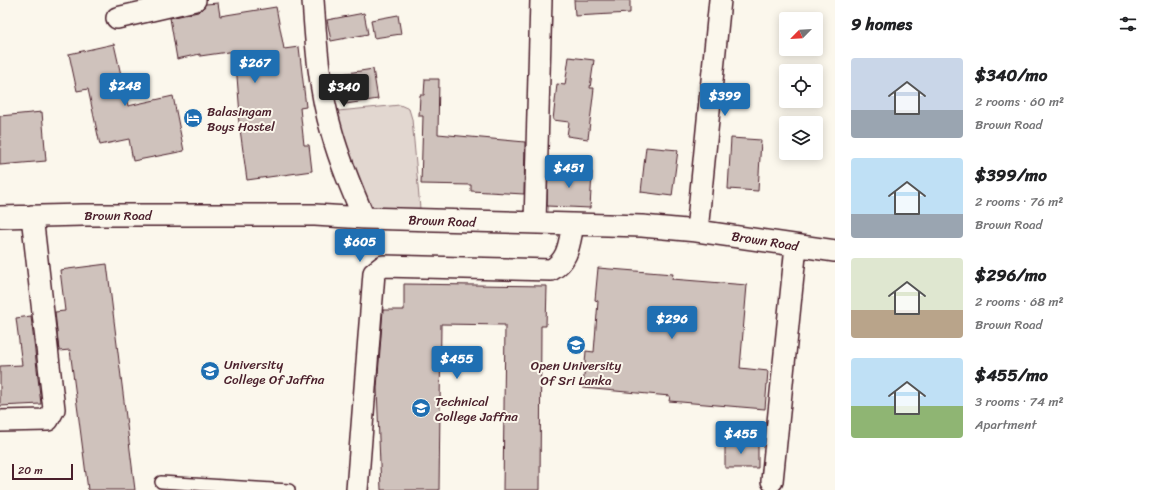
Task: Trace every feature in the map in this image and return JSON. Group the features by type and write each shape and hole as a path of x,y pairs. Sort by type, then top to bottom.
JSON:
{"street":[{"path":"117,18 196,0"},
{"path":"313,0 315,38 331,132 348,181 364,218"},
{"path":"535,223 541,0"},
{"path":"696,231 720,0"},
{"name":"Brown Road","path":"0,217 315,215 364,218 642,226 696,231 835,251"},
{"path":"0,421 48,420 54,408 32,216"},
{"path":"357,490 374,273 383,266 551,270 560,265 565,258 573,224"},
{"path":"772,481 796,246"}],"lane":[{"path":"161,482 288,490"}],"shaded area":[{"path":"400,105 409,109 412,119 421,220 364,218 328,112"}],"building":[{"path":"574,0 630,0 630,13 575,16"},
{"path":"218,3 220,16 276,7 284,49 299,47 306,107 300,108 304,145 309,145 312,171 247,180 238,115 240,115 235,51 200,56 200,54 177,59 170,18 198,12 206,4"},
{"path":"364,13 368,34 331,41 327,20"},
{"path":"398,15 401,34 374,38 371,20"},
{"path":"114,44 128,106 173,96 184,151 133,161 129,139 100,145 88,89 77,91 69,54"},
{"path":"569,57 594,60 590,88 594,88 588,139 567,136 569,122 553,120 557,84 565,85"},
{"path":"373,69 378,99 346,104 341,74"},
{"path":"425,79 439,79 438,134 525,142 524,194 471,191 471,185 421,184 423,116 419,116 420,95 424,95"},
{"path":"42,112 46,161 0,165 0,116"},
{"path":"731,138 761,140 758,191 728,189"},
{"path":"646,147 678,150 672,196 641,192"},
{"path":"548,170 592,172 590,208 547,206"},
{"path":"107,264 135,490 88,490 70,350 59,351 55,312 65,311 60,270"},
{"path":"598,268 673,274 672,279 747,285 740,368 768,371 765,409 669,401 670,396 583,388 586,351 594,352 598,301 595,300"},
{"name":"Technical College Jaffna","path":"404,284 547,286 546,326 541,326 540,490 503,490 505,325 441,324 439,490 381,490 377,388 383,310 404,310"},
{"path":"31,316 41,404 0,406 0,366 22,365 16,318"},
{"path":"725,441 758,442 758,468 725,468"}],"place":[{"name":"Balasingam Boys Hostel","path":"193,118"},
{"name":"Open University Of Sri Lanka","path":"576,345"},
{"name":"University College Of Jaffna","path":"210,371"},
{"name":"Technical College Jaffna","path":"421,408"}]}
